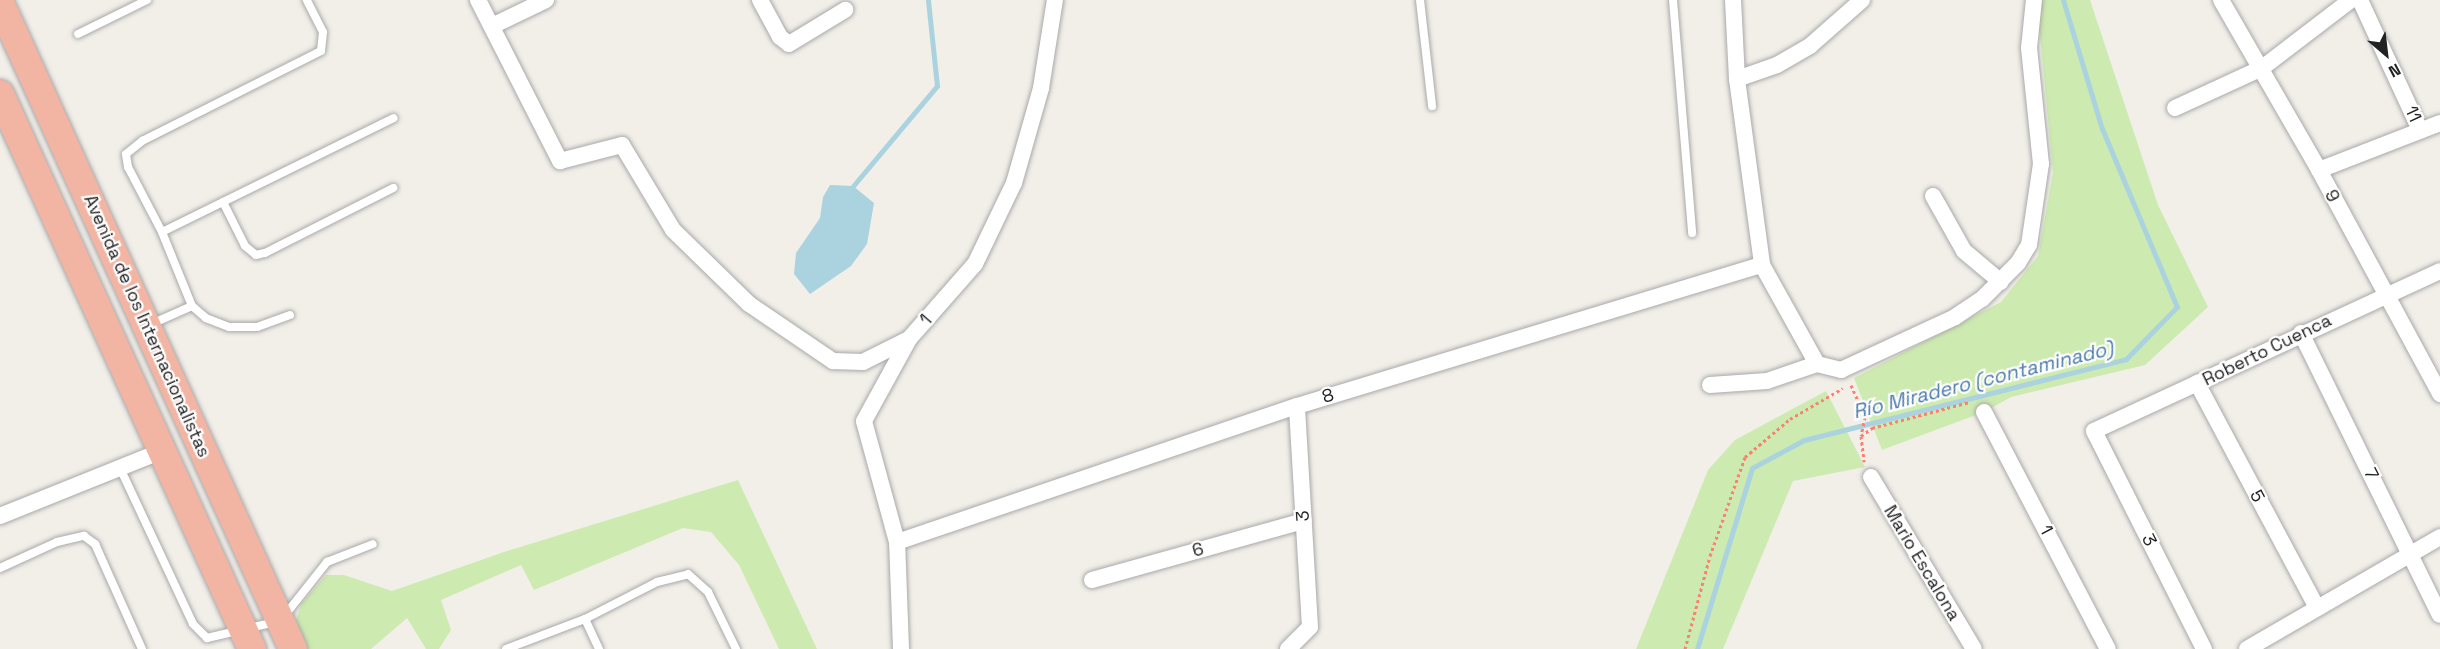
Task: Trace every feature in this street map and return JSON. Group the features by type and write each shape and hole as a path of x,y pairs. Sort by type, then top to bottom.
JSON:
{"highway":[{"name":"Avenida de los Internacionalistas","path":"0,3 293,649"},
{"name":"Avenida de los Internacionalistas","path":"0,94 248,640"}],"street":[{"path":"478,0 560,161 622,145 674,230 749,304 833,361 863,362 909,339"},
{"path":"492,26 546,0"},
{"path":"759,0 780,37 789,44 845,10"},
{"name":"1","path":"901,649 897,542 864,421 909,339 975,264 1014,183 1041,88 1055,0"},
{"path":"1733,0 1737,79 1762,265 1817,364 1845,377 1955,317 2001,282 2029,245 2041,164 2029,48 2034,0"},
{"path":"1737,79 1777,64 1811,45 1862,0"},
{"name":"9","path":"2221,0 2319,170 2383,295 2440,394"},
{"path":"2175,108 2262,68 2351,0"},
{"name":"11","path":"2360,0 2420,130"},
{"path":"2319,170 2440,123"},
{"path":"1933,196 1964,251 2001,282"},
{"name":"8","path":"897,542 1296,406 1762,265"},
{"name":"Roberto Cuenca","path":"2094,431 2383,295 2440,271"},
{"name":"7","path":"2301,333 2440,615"},
{"path":"1710,385 1767,381 1817,364"},
{"name":"5","path":"2197,383 2317,608"},
{"name":"3","path":"1288,649 1310,627 1296,406"},
{"name":"1","path":"1984,412 2108,649"},
{"name":"3","path":"2094,431 2204,649"},
{"path":"0,516 162,451"},
{"name":"Mario Escalona","path":"1870,477 1974,649"},
{"name":"6","path":"1092,580 1304,521"},
{"path":"2247,649 2440,537"}],"lane":[{"path":"78,34 147,0"},
{"path":"290,315 257,327 229,327 206,318 192,306 162,232 128,167 126,153 142,141 321,51 323,32 307,0"},
{"path":"1420,0 1432,106"},
{"path":"1672,0 1692,233"},
{"path":"162,232 394,118"},
{"path":"223,202 245,246 256,255 265,253 393,188"},
{"path":"147,326 192,306"},
{"path":"120,468 193,624 207,638 248,640 280,620 327,562 372,544"},
{"path":"0,568 57,542 84,536 95,544 142,649"},
{"path":"506,649 585,619 657,582 688,574 708,592 736,649"},
{"path":"585,619 599,649"}],"path":[{"path":"1686,649 1710,556 1745,457 1845,377 1865,417 1861,436 1861,457 1870,477"},
{"path":"1861,436 1872,428 1977,400 1984,412"}],"green space":[{"path":"2041,0 2090,0 2158,205 2208,307 2145,365 2011,397 1984,412 1882,450 1854,378 2001,302 2038,256 2053,172 2038,14"},
{"path":"1826,391 1865,467 1793,481 1723,649 1636,649 1708,470 1735,440"},
{"path":"738,480 817,649 779,649 739,565 711,532 683,528 534,590 521,565 441,600 451,630 439,649 426,649 407,618 371,649 306,649 296,621 301,604 326,575 344,575 392,591 507,551"}],"water":[{"path":"830,185 853,186 874,203 867,244 851,266 810,294 794,274 796,253 820,218 823,197"}],"waterway":[{"path":"853,186 937,86 928,0"},
{"name":"Río Miradero (contaminado)","path":"1697,649 1752,468 1804,440 2126,359 2177,307 2102,129 2063,0"}]}
